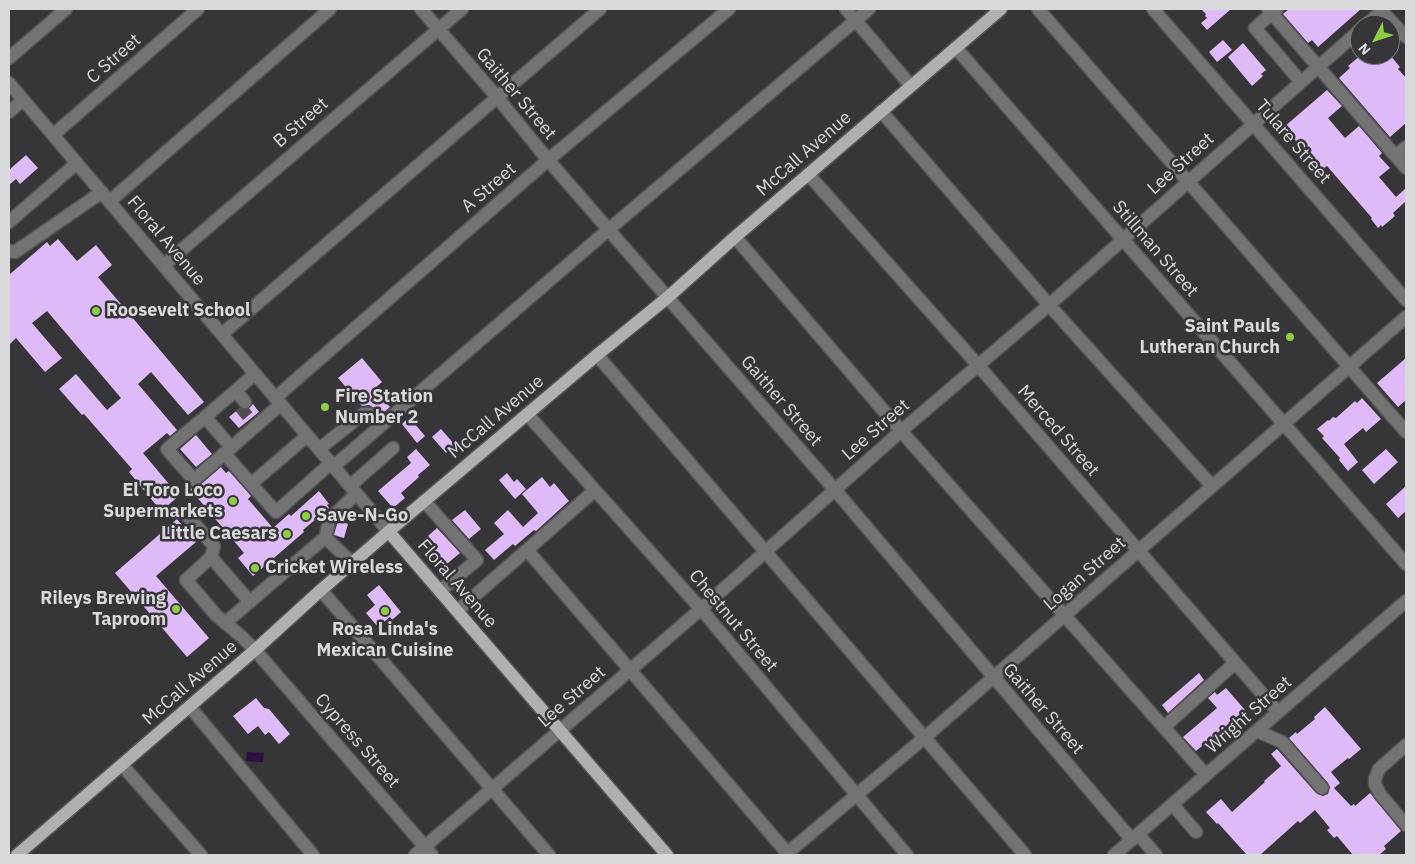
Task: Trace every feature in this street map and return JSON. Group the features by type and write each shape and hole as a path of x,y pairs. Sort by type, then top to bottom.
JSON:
{"main road":[{"name":"McCall Avenue","path":"19,855 352,563 667,298 735,237 1001,9"},
{"name":"Floral Avenue","path":"389,532 667,855"}],"street":[{"path":"9,58 66,9"},
{"name":"C Street","path":"53,135 198,9"},
{"path":"9,251 15,252 106,197 330,9"},
{"name":"Gaither Street","path":"421,9 497,97 548,160 835,490 993,677 1135,837 1156,855"},
{"name":"B Street","path":"164,265 462,9"},
{"path":"222,334 600,9"},
{"name":"A Street","path":"205,417 167,449 194,480 228,450 256,420 548,160 729,9"},
{"path":"846,9 911,86"},
{"path":"255,374 205,417 251,484 276,512 384,423 869,9"},
{"path":"1038,9 1406,432"},
{"name":"Tulare Street","path":"1153,9 1406,300"},
{"path":"1382,9 1406,37"},
{"path":"1301,82 1255,28 1272,10 1406,168"},
{"name":"Lee Street","path":"424,852 492,789 701,609 978,364 1049,305 1350,39"},
{"name":"Stillman Street","path":"956,48 1406,564"},
{"name":"Floral Avenue","path":"9,83 389,532"},
{"path":"9,112 23,100"},
{"path":"881,111 1049,305 1212,486"},
{"path":"1396,156 1406,147"},
{"path":"9,222 77,163"},
{"name":"Merced Street","path":"808,174 978,364 1278,712"},
{"path":"735,237 901,431 1206,776"},
{"name":"Logan Street","path":"788,855 1406,318"},
{"path":"597,355 1025,855"},
{"path":"233,393 242,404"},
{"path":"319,449 363,414 369,414 384,423"},
{"name":"Chestnut Street","path":"527,414 701,609 907,855"},
{"path":"251,484 307,436"},
{"path":"325,540 329,520 353,490 393,448"},
{"path":"457,611 594,491"},
{"path":"424,501 477,560 440,592"},
{"path":"185,513 214,546 212,557 250,602"},
{"path":"229,620 322,540 328,540 352,563"},
{"path":"527,550 788,855"},
{"name":"Cypress Street","path":"212,557 186,580 216,615 229,620 424,852"},
{"path":"321,590 549,855"},
{"name":"Wright Street","path":"1114,855 1406,601"},
{"path":"1164,727 1235,663"},
{"path":"190,707 312,855"},
{"path":"1257,731 1282,742 1322,788"},
{"path":"1406,745 1379,769 1375,779 1375,784 1380,794 1406,825"},
{"path":"122,764 201,855"},
{"path":"1173,805 1196,832"}],"shaded area":[{"path":"247,752 264,753 263,762 246,761"}],"building":[{"path":"1201,9 1231,9 1207,30 1201,23 1207,18"},
{"path":"1289,9 1361,9 1354,15 1350,15 1350,19 1318,47 1312,40 1308,43 1283,14"},
{"path":"1223,40 1232,50 1217,62 1209,52"},
{"path":"1243,43 1266,70 1261,74 1263,76 1252,86 1228,57"},
{"path":"1350,64 1398,65 1400,67 1398,69 1406,78 1406,123 1390,137 1339,78 1350,68 1348,66"},
{"path":"1327,90 1342,106 1328,118 1345,138 1359,126 1382,153 1379,156 1390,168 1379,177 1396,197 1406,188 1406,201 1393,213 1395,216 1382,227 1381,225 1378,228 1372,218 1327,166 1321,170 1284,127"},
{"path":"26,155 38,168 20,184 16,179 9,185 9,170"},
{"path":"58,239 77,261 96,245 112,265 98,277 204,402 188,415 151,372 138,384 177,430 170,436 167,433 143,453 179,496 161,511 129,472 132,469 84,414 82,415 59,389 76,374 107,410 121,398 47,311 32,323 62,358 45,372 16,338 9,345 9,275 47,242 50,246"},
{"path":"362,358 382,382 374,389 390,407 383,413 369,405 362,406 338,378"},
{"path":"1406,358 1406,400 1398,407 1377,383"},
{"path":"1362,398 1381,419 1366,432 1363,428 1344,444 1358,462 1348,471 1317,429 1333,417 1336,418 1355,401 1357,403"},
{"path":"253,404 259,412 239,428 229,417 240,408 247,410"},
{"path":"409,417 425,436 417,443 402,424"},
{"path":"441,429 455,445 446,453 432,437"},
{"path":"196,435 212,454 196,467 180,449"},
{"path":"416,449 430,465 401,493 405,498 393,508 378,491 411,463 407,457"},
{"path":"1386,449 1398,462 1374,484 1362,470"},
{"path":"221,467 226,473 229,471 251,496 248,499 273,528 289,514 291,516 319,491 329,504 327,505 329,508 253,576 238,558 244,553 190,489 199,486"},
{"path":"507,473 514,482 517,479 526,489 515,499 499,480"},
{"path":"542,477 550,487 554,483 569,501 536,531 534,530 515,546 513,544 494,560 485,550 504,534 494,523 508,510 523,527 538,513 522,494"},
{"path":"1406,486 1406,511 1398,518 1386,504"},
{"path":"465,510 481,529 469,539 452,520"},
{"path":"177,519 196,542 156,576 209,638 187,657 115,573"},
{"path":"340,521 348,524 344,538 334,535 337,524"},
{"path":"437,528 460,553 442,568 421,542"},
{"path":"379,585 401,612 392,620 390,617 378,627 366,613 375,605 367,595"},
{"path":"1199,673 1204,680 1168,713 1162,705"},
{"path":"1226,688 1245,710 1196,751 1183,737 1217,708 1208,698 1215,692 1217,695"},
{"path":"256,698 264,708 269,709 290,734 279,744 269,732 265,735 258,726 248,734 233,716"},
{"path":"1325,707 1361,749 1331,772 1340,783 1334,788 1351,806 1354,804 1355,806 1370,793 1401,831 1384,846 1386,849 1379,855 1353,855 1337,836 1334,838 1327,830 1330,828 1315,810 1300,823 1298,821 1260,855 1247,855 1206,812 1221,799 1232,812 1281,766 1271,754 1277,749 1316,793 1323,796 1328,794 1330,787 1328,783 1289,738 1315,719 1314,717"}],"tunnel":[{"path":"240,407 251,420"}],"place":[{"name":"Roosevelt School","path":"96,311"},
{"name":"Saint Pauls Lutheran Church","path":"1290,337"},
{"name":"Fire Station Number 2","path":"325,407"},
{"name":"El Toro Loco Supermarkets","path":"233,501"},
{"name":"Save-N-Go","path":"306,516"},
{"name":"Little Caesars","path":"287,534"},
{"name":"Cricket Wireless","path":"255,568"},
{"name":"Rileys Brewing Taproom","path":"176,609"},
{"name":"Rosa Linda's Mexican Cuisine","path":"385,611"}]}
